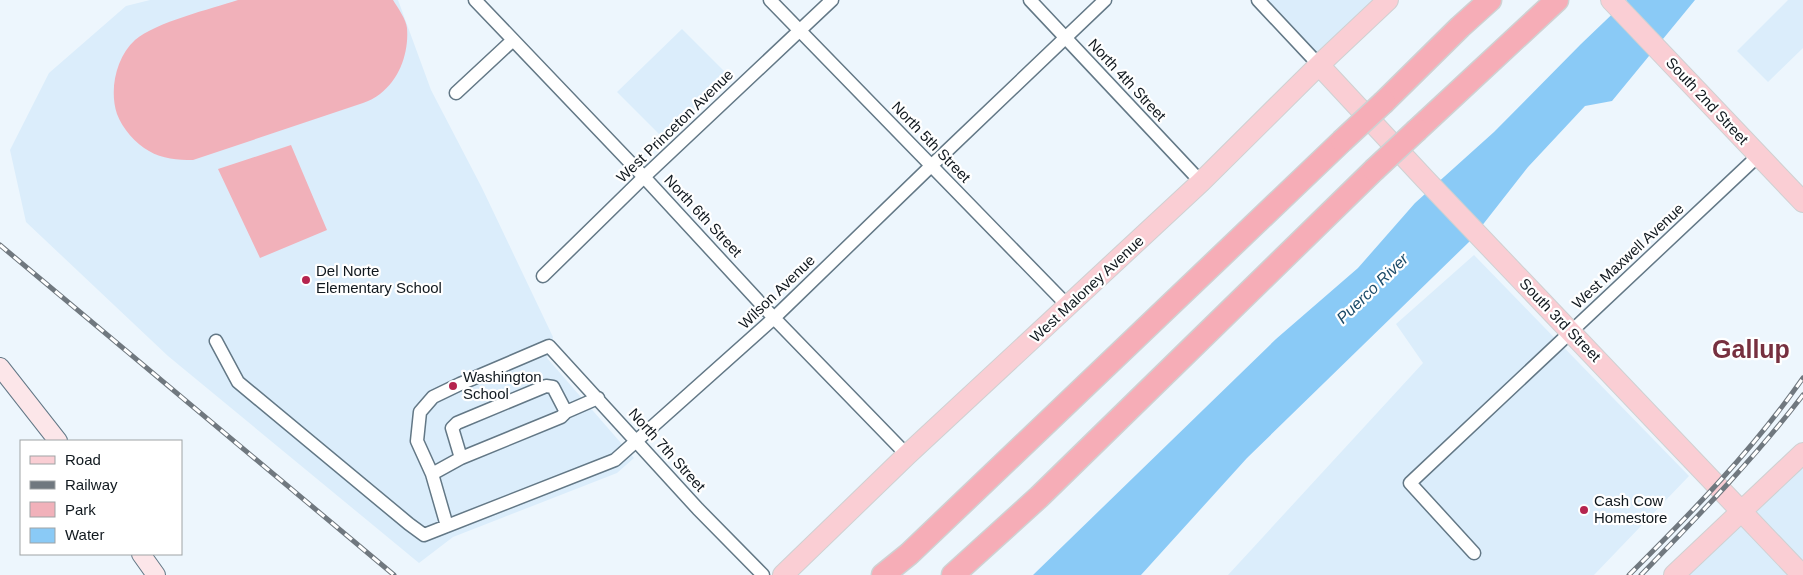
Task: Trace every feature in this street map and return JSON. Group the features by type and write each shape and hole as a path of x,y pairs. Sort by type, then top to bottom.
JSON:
{"highway":[{"path":"883,575 909,554 1384,102 1460,26 1490,0"},
{"path":"953,575 1067,469 1374,170 1558,0"}],"main road":[{"name":"West Maloney Avenue","path":"783,575 907,455 1201,182 1320,64 1388,0"},
{"name":"South 2nd Street","path":"1611,0 1803,202"},
{"name":"South 3rd Street","path":"1320,64 1424,178 1572,331 1802,575"},
{"path":"0,367 57,440"},
{"path":"1674,575 1803,453"},
{"path":"142,555 156,575"}],"street":[{"name":"North 6th Street","path":"475,0 644,177 774,318 907,455"},
{"name":"North 5th Street","path":"770,0 1068,306"},
{"name":"West Princeton Avenue","path":"543,276 644,177 832,0"},
{"name":"North 4th Street","path":"1030,0 1201,182"},
{"name":"Wilson Avenue","path":"216,340 238,382 424,535 615,460 774,318 1105,0"},
{"path":"1258,0 1320,64"},
{"path":"456,93 513,40"},
{"name":"West Maxwell Avenue","path":"1474,554 1410,483 1759,155"},
{"name":"North 7th Street","path":"432,474 417,441 420,412 426,403 433,397 460,384 549,346 638,441 698,509 763,575"},
{"path":"461,458 452,428 458,423 546,386 553,387 566,412"},
{"path":"447,526 432,474 461,458 561,417 566,412 598,398"}],"shaded area":[{"name":"Del Norte Elementary School","path":"150,0 398,0 431,90 482,188 553,337 547,358 634,458 617,473 453,537 419,563 168,356 26,222 10,150 49,73 126,6"},
{"path":"1260,0 1388,0 1319,65"},
{"path":"1788,0 1803,0 1803,48 1768,82 1737,51"},
{"path":"682,29 730,77 665,140 617,92"},
{"path":"1474,255 1689,476 1594,575 1228,575 1423,363 1396,324"},
{"path":"1803,453 1803,575 1674,575"}],"green space":[{"path":"238,0 393,0 407,28 405,55 402,64 387,88 376,97 363,103 193,160 176,159 154,154 130,135 122,125 117,114 114,85 123,55 135,40 156,27"},
{"path":"291,145 327,230 260,258 218,169"}],"water":[{"name":"Puerco River","path":"1627,0 1695,0 1612,101 1585,106 1528,167 1470,241 1247,458 1141,575 1033,575 1276,339 1358,268 1415,203 1494,132"}],"railway":[{"path":"0,245 394,575"},
{"path":"1629,575 1742,456 1784,405 1803,378"},
{"path":"1641,575 1745,465 1803,395"}],"place":[{"name":"Del Norte Elementary School","path":"306,280"},
{"name":"Washington School","path":"453,386"},
{"name":"Cash Cow Homestore","path":"1584,510"}],"district":[{"name":"Gallup","path":"1751,349"}]}
